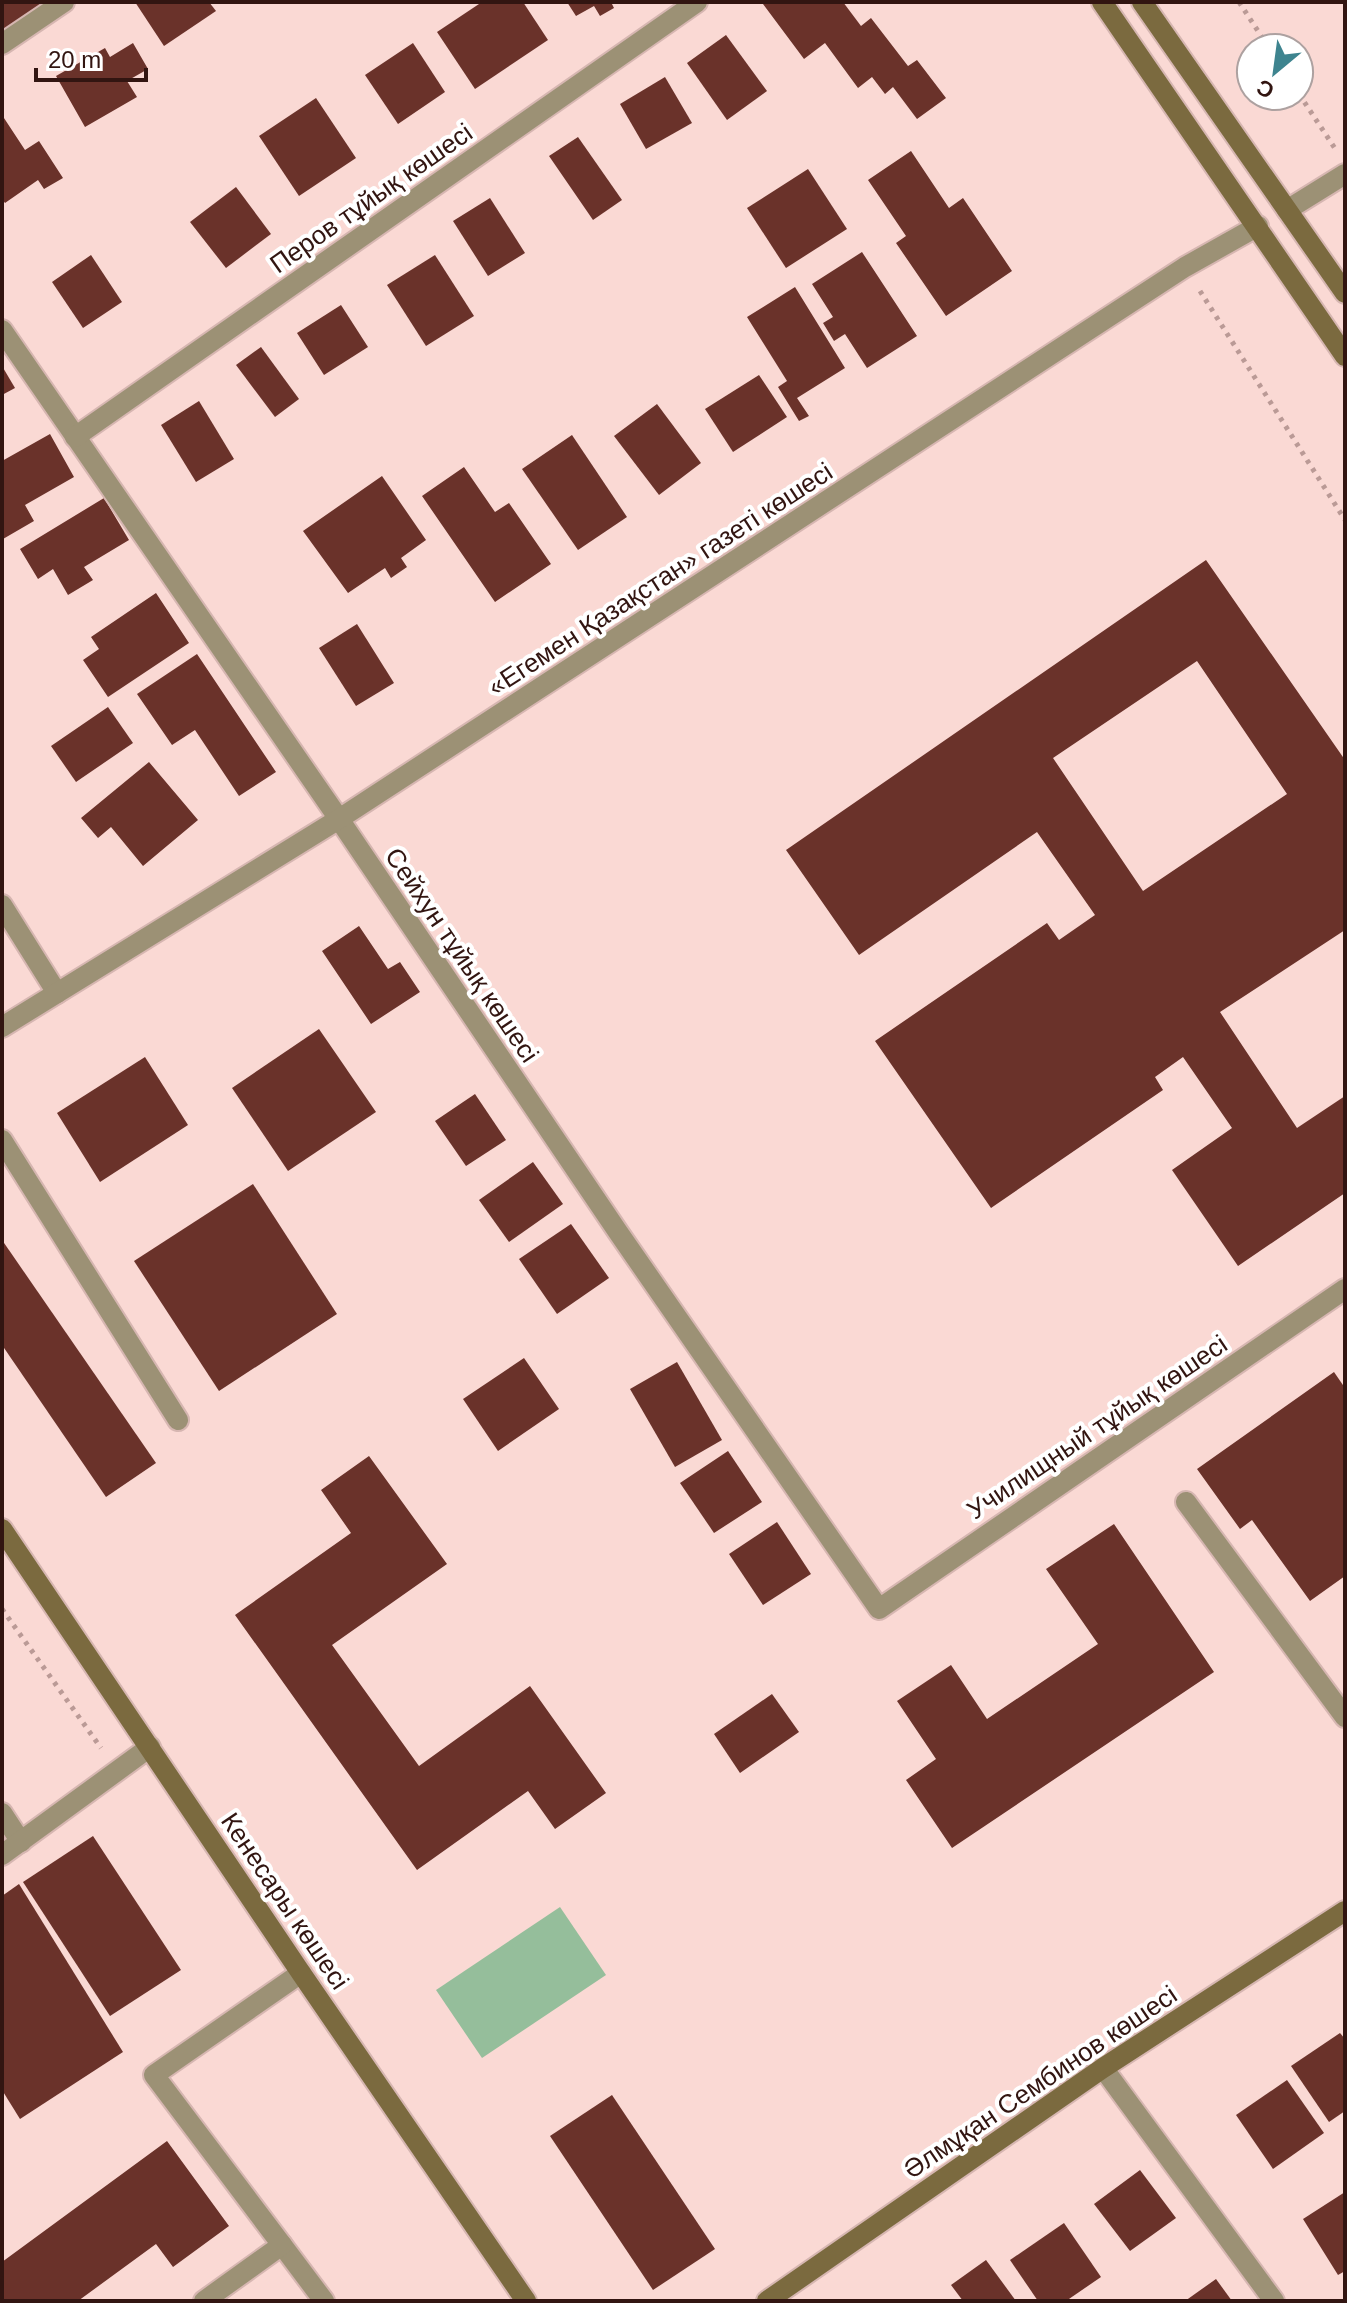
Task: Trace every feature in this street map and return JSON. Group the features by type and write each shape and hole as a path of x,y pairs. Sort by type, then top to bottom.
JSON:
{"main road":[{"path":"1102,2 1345,356"},
{"path":"1142,2 1345,293"},
{"name":"«Егемен Қазақстан» газеті көшесі","path":"1258,226 1287,210"},
{"name":"Кенесары көшесі","path":"2,1529 526,2301"},
{"name":"Әлмұқан Сембинов көшесі","path":"767,2301 1103,2068 1345,1911"}],"street":[{"path":"2,44 64,2"},
{"name":"Перов тұйық көшесі","path":"75,437 697,2"},
{"name":"«Егемен Қазақстан» газеті көшесі","path":"1287,210 1345,174"},
{"name":"«Егемен Қазақстан» газеті көшесі","path":"2,1027 339,819 1185,267 1258,226"},
{"name":"Сейхун тұйық көшесі","path":"2,330 879,1609"},
{"path":"2,905 57,993"},
{"path":"2,1140 178,1420"},
{"name":"Училищный тұйық көшесі","path":"879,1609 1345,1289"},
{"path":"1186,1502 1343,1710"},
{"path":"2,1855 150,1747"},
{"path":"2,1813 21,1842"},
{"path":"301,1973 154,2075 324,2301"},
{"path":"1103,2068 1274,2301"},
{"path":"204,2301 282,2245"}],"path":[{"path":"1239,2 1259,32"},
{"path":"1311,112 1337,152"},
{"path":"1185,267 1345,520"},
{"path":"2,1609 118,1771"}],"green space":[{"path":"560,1907 606,1975 482,2058 436,1990"}],"building":[{"path":"2,2 48,2 2,34"},
{"path":"135,2 209,2 216,11 164,46"},
{"path":"482,2 523,2 548,40 475,89 437,32"},
{"path":"567,2 611,2 614,8 600,16 594,6 576,16"},
{"path":"843,2 861,26 871,18 908,66 917,60 946,98 917,119 893,87 885,94 872,77 858,88 825,43 804,59 763,4"},
{"path":"726,35 767,91 727,120 687,63"},
{"path":"133,43 148,69 127,81 137,97 85,127 56,76 105,48 110,57"},
{"path":"413,43 445,92 398,124 365,75"},
{"path":"665,77 692,123 646,149 620,104"},
{"path":"316,98 356,158 299,196 259,136"},
{"path":"2,115 25,150 39,141 63,178 44,189 38,180 5,203 2,199"},
{"path":"578,137 622,200 593,220 549,156"},
{"path":"911,151 949,208 963,198 1012,271 946,316 896,243 906,236 868,180"},
{"path":"808,169 847,229 786,268 747,208"},
{"path":"236,187 271,234 226,268 190,222"},
{"path":"490,198 525,253 488,276 453,221"},
{"path":"862,252 917,336 867,368 845,334 834,341 823,323 833,317 812,284"},
{"path":"91,255 122,302 83,328 52,282"},
{"path":"435,255 474,316 426,346 387,285"},
{"path":"795,287 845,368 797,398 809,416 799,421 778,387 787,381 747,317"},
{"path":"341,305 368,347 324,375 297,333"},
{"path":"261,347 299,399 275,417 236,365"},
{"path":"2,366 15,388 2,395"},
{"path":"759,375 787,417 733,452 705,409"},
{"path":"199,401 234,459 196,482 161,425"},
{"path":"657,404 701,463 659,495 614,436"},
{"path":"50,434 74,477 25,505 34,521 3,539 2,461"},
{"path":"572,435 627,517 578,550 522,469"},
{"path":"464,467 495,512 509,503 551,564 495,602 422,496"},
{"path":"382,476 426,540 401,558 407,567 391,578 385,568 348,593 303,531"},
{"path":"104,498 129,540 84,567 93,580 68,595 53,569 38,579 20,549"},
{"path":"1206,560 1345,760 1345,930 1220,1012 1297,1128 1345,1096 1345,1193 1238,1266 1172,1170 1232,1128 1183,1057 1155,1077 1163,1090 991,1208 875,1041 1047,923 1059,940 1095,915 1037,832 859,955 786,850","holes":["1197,661 1287,794 1143,891 1053,758"]},
{"path":"156,593 189,643 108,697 83,660 99,649 91,637"},
{"path":"357,624 394,683 356,706 319,648"},
{"path":"197,654 276,772 239,796 195,730 172,745 137,694"},
{"path":"108,707 133,743 76,782 51,746"},
{"path":"149,762 198,820 143,866 111,827 98,838 81,818"},
{"path":"359,926 388,969 400,962 420,992 371,1024 322,951"},
{"path":"319,1029 376,1112 288,1171 232,1088"},
{"path":"145,1057 188,1125 100,1182 57,1113"},
{"path":"475,1094 506,1140 466,1166 435,1121"},
{"path":"533,1162 563,1204 509,1242 479,1200"},
{"path":"253,1184 337,1314 219,1391 134,1261"},
{"path":"571,1224 609,1278 557,1314 519,1259"},
{"path":"2,1240 156,1463 106,1497 2,1345"},
{"path":"524,1358 559,1409 498,1451 463,1399"},
{"path":"677,1362 722,1440 675,1467 630,1389"},
{"path":"1334,1372 1345,1388 1345,1576 1310,1601 1252,1520 1240,1529 1197,1469"},
{"path":"728,1451 762,1502 714,1533 680,1483"},
{"path":"369,1456 447,1564 332,1645 419,1766 530,1686 606,1793 555,1829 528,1791 417,1870 235,1615 351,1533 321,1490"},
{"path":"777,1522 811,1574 763,1605 729,1554"},
{"path":"1114,1524 1214,1672 952,1848 906,1780 936,1759 897,1701 951,1665 987,1719 1098,1644 1046,1569"},
{"path":"772,1694 799,1732 740,1773 714,1734"},
{"path":"93,1836 181,1970 110,2016 23,1882"},
{"path":"19,1884 123,2052 20,2119 2,2090 2,1896"},
{"path":"1340,2033 1345,2039 1345,2111 1329,2122 1291,2066"},
{"path":"1287,2080 1324,2133 1273,2169 1236,2115"},
{"path":"612,2095 715,2249 653,2290 550,2136"},
{"path":"167,2141 229,2226 173,2267 156,2244 78,2301 2,2301 2,2262"},
{"path":"1140,2170 1176,2218 1130,2251 1094,2204"},
{"path":"1345,2192 1345,2271 1338,2275 1303,2219"},
{"path":"1064,2223 1101,2277 1066,2301 1038,2301 1010,2260"},
{"path":"986,2260 1016,2301 963,2301 951,2285"},
{"path":"1216,2279 1232,2301 1185,2301"}]}
